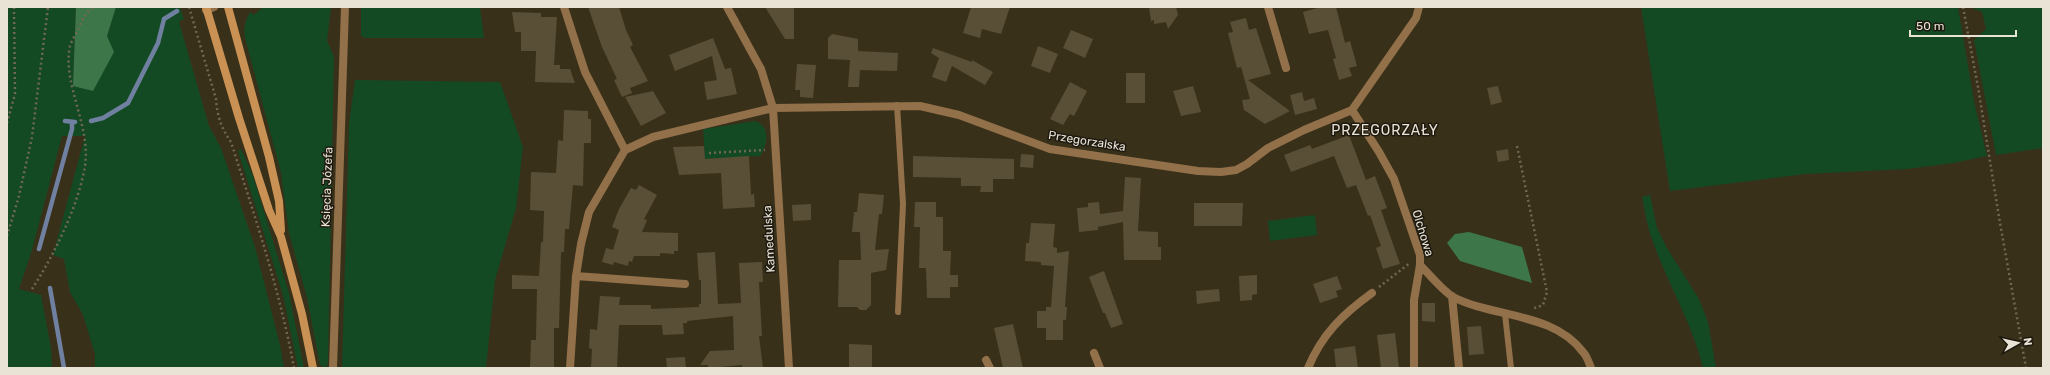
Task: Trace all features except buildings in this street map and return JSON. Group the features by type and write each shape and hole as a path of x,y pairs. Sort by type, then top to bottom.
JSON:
{"main road":[{"path":"228,7 269,158 279,201 282,237 302,314 313,368"},
{"path":"209,8 241,125 269,210 282,237"}],"street":[{"name":"Księcia Józefa","path":"333,368 345,7"},
{"path":"564,7 585,72 625,150 589,212 581,244 576,276 570,368"},
{"path":"727,7 761,69 773,108"},
{"path":"1268,7 1286,68"},
{"path":"1352,110 1416,18 1419,7"},
{"name":"Przegorzalska","path":"625,150 653,137 673,131 773,108 897,105 920,106 959,115 1050,149 1198,171 1228,171 1236,170 1268,148 1304,130 1352,110"},
{"name":"Kamedulska","path":"773,108 789,368"},
{"name":"Olchowa","path":"1352,110 1380,152 1394,179 1420,255 1420,265 1452,296 1493,312 1535,321 1570,338 1584,352 1591,368"},
{"path":"1414,368 1414,300 1420,265"},
{"path":"576,276 685,284"},
{"path":"1308,368 1325,337 1346,312 1372,293"},
{"path":"1452,296 1459,368"},
{"path":"1094,353 1100,368"},
{"path":"986,360 990,368"}],"lane":[{"path":"897,105 903,204 898,312"},
{"path":"1505,314 1511,368"}],"path":[{"path":"7,123 15,94 14,7"},
{"path":"7,236 19,196 32,137 48,7"},
{"path":"32,289 44,271 61,235 79,187 85,166 84,128 72,83 70,46 80,24 88,11 93,7"},
{"path":"189,7 216,99 217,114 224,132 231,142 276,286 294,368"},
{"path":"1963,7 2026,368"},
{"path":"1517,146 1547,292 1543,305 1529,309"},
{"path":"709,153 776,150"},
{"path":"1372,293 1397,274"}],"green space":[{"path":"7,7 76,7 73,86 107,36 116,7 180,7 184,19 179,22 209,126 221,148 255,247 280,345 284,368 95,368 95,354 83,315 70,292 64,259 53,255 85,136 62,136 32,250 19,289 41,295 51,348 52,368 7,368"},
{"path":"76,7 116,7 107,36 114,52 93,91 73,86"},
{"path":"263,7 331,7 327,41 334,56 328,363 326,368 320,365 307,298 289,233 281,173 245,38 245,25 250,12 254,15"},
{"path":"361,7 480,7 484,38 365,38 361,36"},
{"path":"1641,7 1958,7 1974,101 1987,156 1953,163 1907,169 1805,174 1670,191"},
{"path":"1970,7 2043,7 2043,148 1996,155 1974,40 1986,29 1982,12"},
{"path":"355,80 500,82 523,147 516,208 495,280 486,368 342,368 349,124"},
{"path":"755,121 760,123 766,131 765,147 760,156 705,159 703,129"},
{"path":"241,149 253,176 289,293 304,368 298,368 283,295 238,151"},
{"path":"1650,195 1657,228 1667,248 1699,299 1708,322 1716,368 1703,368 1686,319 1658,255 1649,229 1642,197"},
{"path":"1315,215 1317,235 1270,241 1268,221"},
{"path":"1469,232 1522,247 1532,283 1460,261 1447,243 1455,234"}],"waterway":[{"path":"91,121 103,118 128,103 158,43 164,19 177,11"},
{"path":"65,121 75,122"},
{"path":"39,249 72,129 72,122"},
{"path":"50,288 64,368"}],"district":[{"name":"PRZEGORZAŁY","path":"1385,130"}]}
